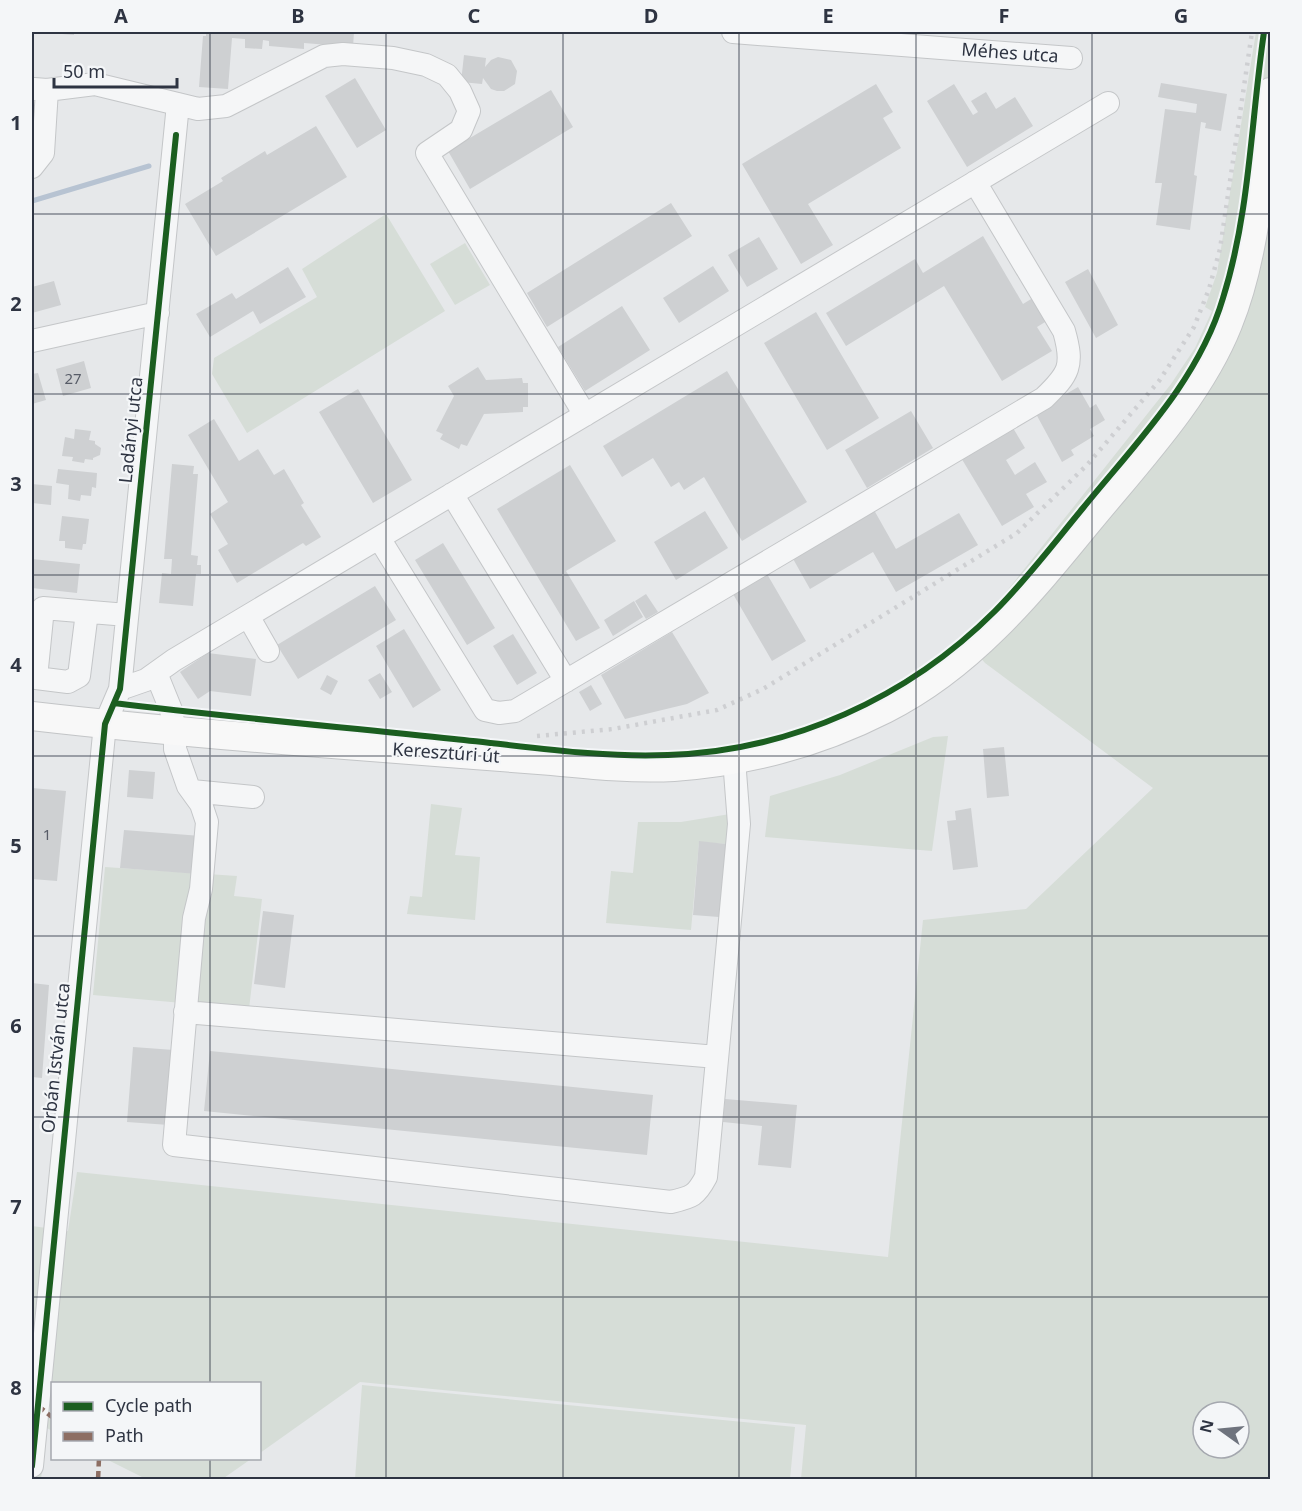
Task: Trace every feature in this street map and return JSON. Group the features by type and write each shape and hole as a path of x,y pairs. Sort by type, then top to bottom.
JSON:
{"main road":[{"name":"Keresztúri út","path":"32,716 175,732 576,764 676,767 773,751 828,734 886,709 933,680 1013,611 1175,415 1200,378 1229,322 1241,284 1250,245 1270,92"}],"street":[{"name":"Méhes utca","path":"733,32 1071,58"},
{"path":"32,167 43,153 39,90 95,84 198,109 226,106 324,56 342,54 393,58 426,65 447,75 459,91 469,111 461,130 427,153 585,415"},
{"path":"120,689 146,680 248,616 1108,103"},
{"name":"Ladányi utca","path":"105,724 120,689 178,104"},
{"path":"379,538 485,710 499,713 515,711 1044,398 1062,381 1070,367 1069,349 1064,331 975,182"},
{"path":"32,341 158,313"},
{"path":"452,494 566,681"},
{"path":"87,612 79,676 68,682 36,678 37,601 87,612 128,615"},
{"path":"248,616 268,651"},
{"path":"156,673 171,710 175,749 207,822 208,833 201,889 194,918 174,1145 671,1202 691,1198 699,1190 706,1177 739,824 734,759"},
{"name":"Orbán István utca","path":"32,1466 105,724"},
{"path":"197,798 253,803"},
{"path":"186,1012 717,1058"}],"shaded area":[{"path":"1256,32 1270,32 1270,1479 801,1479 806,1425 360,1382 261,1452 261,1382 51,1382 51,1430 47,1428 41,1479 32,1480 32,1226 68,1231 77,1172 888,1257 923,920 1026,909 1153,788 985,663 963,637 991,611 1171,384 1195,348 1212,311 1205,307 1217,273"},
{"path":"386,214 445,311 247,433 212,374 214,358 317,297 302,269"},
{"path":"465,243 490,285 455,305 430,264"},
{"path":"948,736 932,851 765,837 770,796 840,775 933,737"},
{"path":"431,804 462,808 455,855 480,857 475,920 407,914 410,896 422,897"},
{"path":"730,814 726,844 699,842 691,930 606,923 611,871 633,873 638,822 681,822"},
{"path":"105,867 237,876 234,896 262,899 249,1009 93,995"},
{"path":"362,1385 795,1427 790,1479 355,1479"},
{"path":"108,1460 250,1460 221,1480 146,1479"}],"building":[{"path":"74,32 74,35 50,33"},
{"path":"206,32 354,32 353,47 304,43 304,49 269,46 269,41 263,40 262,49 245,48 245,39 232,38 228,89 199,87 203,36 206,36"},
{"path":"464,55 486,58 485,67 491,60 498,57 511,60 517,71 515,84 504,91 497,91 491,89 483,78 482,84 461,82"},
{"path":"355,78 386,130 357,148 325,96"},
{"path":"1161,83 1227,94 1221,131 1205,128 1206,123 1201,122 1190,230 1156,225 1162,183 1155,183 1165,109 1196,113 1197,104 1158,97"},
{"path":"876,84 893,112 883,118 901,148 808,204 833,245 801,264 742,164"},
{"path":"954,84 973,115 978,112 971,101 986,92 996,109 1015,97 1033,126 967,167 927,101"},
{"path":"551,90 573,127 470,189 448,151"},
{"path":"316,126 347,177 216,256 185,204 223,181 221,178 265,151 267,155"},
{"path":"671,203 692,236 547,327 527,293"},
{"path":"983,236 1023,304 1036,296 1050,319 1037,327 1052,351 1002,381 944,286 846,346 826,313 915,259 923,273"},
{"path":"759,237 778,269 747,287 728,255"},
{"path":"713,266 729,291 679,323 663,298"},
{"path":"288,267 306,297 260,324 253,311 210,337 196,314 232,293 236,299"},
{"path":"1088,269 1118,325 1096,338 1065,282"},
{"path":"54,281 61,305 32,313 32,287"},
{"path":"622,306 650,350 585,391 558,347"},
{"path":"816,312 879,418 827,450 764,343"},
{"path":"84,361 91,388 63,396 56,369"},
{"path":"478,367 486,380 522,378 523,383 528,383 528,407 523,407 523,412 484,414 467,446 461,444 459,449 440,439 443,434 436,431 454,396 448,386"},
{"path":"727,371 807,502 742,541 704,477 684,490 679,482 671,487 653,458 622,477 603,446"},
{"path":"38,373 46,400 32,404 32,374"},
{"path":"1078,387 1090,408 1096,404 1105,420 1090,429 1094,436 1071,450 1074,455 1062,462 1035,412"},
{"path":"358,389 412,480 373,503 319,412"},
{"path":"911,411 933,448 867,488 845,450"},
{"path":"214,419 239,461 258,449 274,475 284,469 304,503 301,505 321,537 306,546 303,543 237,583 218,550 228,544 210,514 228,502 188,435"},
{"path":"1013,428 1025,448 1006,460 1015,475 1035,462 1047,482 1026,494 1034,507 1002,526 960,456"},
{"path":"75,429 91,431 89,440 95,441 95,444 101,448 100,455 93,460 85,459 84,463 72,461 73,457 62,456 65,437 74,439"},
{"path":"172,464 194,466 193,474 198,474 191,555 198,556 197,565 201,565 201,574 196,574 193,606 159,603 162,573 171,574 172,559 164,559"},
{"path":"570,465 616,541 566,571 600,628 576,641 497,509"},
{"path":"58,469 97,473 96,488 92,487 91,496 81,495 80,501 68,499 69,485 56,483"},
{"path":"32,484 52,486 51,505 32,503"},
{"path":"874,510 896,549 959,513 978,545 896,592 873,552 810,589 792,557"},
{"path":"705,511 728,548 676,580 654,542"},
{"path":"62,516 89,519 86,544 83,544 82,550 65,548 65,541 59,541"},
{"path":"443,543 495,628 467,645 415,560"},
{"path":"32,559 80,564 77,593 32,588"},
{"path":"767,574 806,641 772,661 733,594"},
{"path":"375,586 396,620 298,679 277,645"},
{"path":"646,594 658,612 646,619 635,601"},
{"path":"634,601 643,617 613,636 604,620"},
{"path":"404,629 441,690 413,708 376,646"},
{"path":"672,632 709,693 687,704 625,719 601,675"},
{"path":"513,634 537,673 517,685 493,646"},
{"path":"208,653 256,659 251,696 210,691 198,699 180,672"},
{"path":"380,673 392,692 380,699 368,680"},
{"path":"327,675 338,681 331,695 320,689"},
{"path":"591,685 602,704 590,711 579,692"},
{"path":"1004,747 1009,796 987,798 983,749"},
{"path":"129,770 155,772 153,799 127,797"},
{"path":"32,788 66,791 57,881 32,879"},
{"path":"971,808 978,867 953,870 947,821 956,820 955,811"},
{"path":"124,830 201,836 198,874 120,868"},
{"path":"699,841 726,844 719,917 693,915"},
{"path":"263,911 294,915 285,988 254,984"},
{"path":"32,983 49,985 42,1078 32,1077"},
{"path":"133,1047 174,1050 169,1125 127,1122"},
{"path":"210,1051 653,1095 647,1155 204,1111"},
{"path":"725,1099 797,1105 791,1168 758,1165 762,1126 723,1122"}],"waterway":[{"path":"32,201 149,166"}],"railway":[{"path":"537,736 613,729 717,710 763,689 1017,533 1087,465 1159,381 1194,327 1209,289 1220,249 1252,32"}],"marked path":[{"path":"37,1405 51,1416"},
{"path":"98,1480 99,1460"}],"cycle path":[{"path":"114,703 561,751 615,755 668,755 714,751 759,743 803,731 886,694 924,670 961,642 1007,599 1164,410 1198,356 1223,298 1239,233 1264,32"},
{"path":"32,1466 105,724 120,689 176,135"}]}
